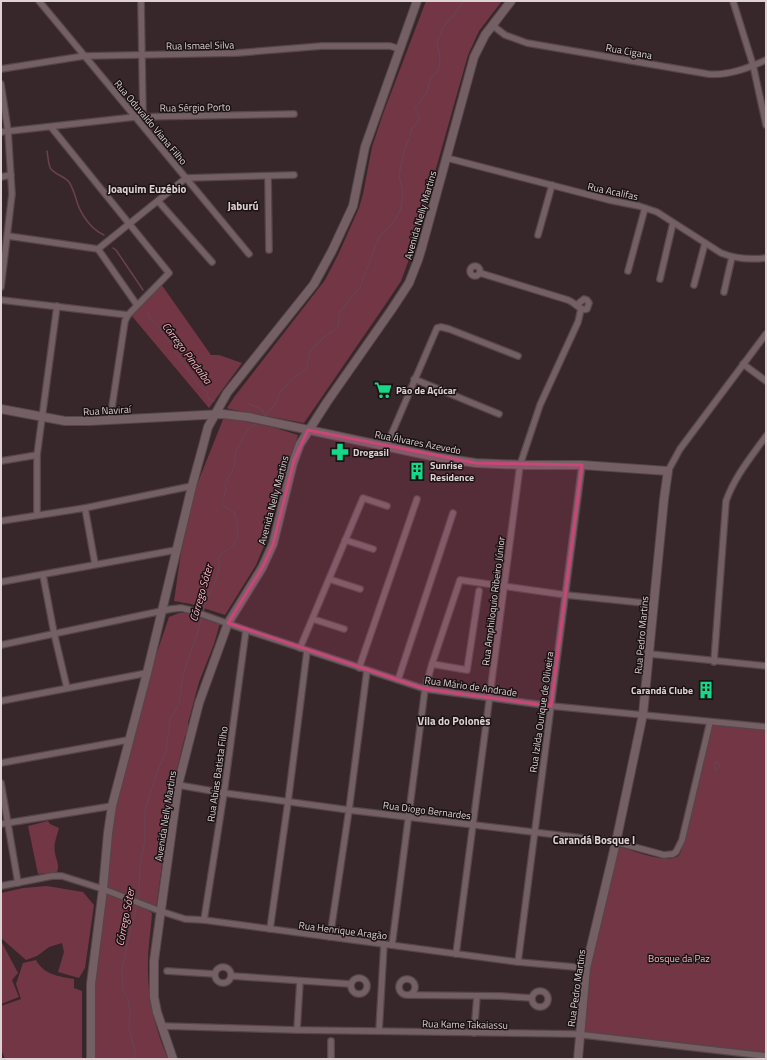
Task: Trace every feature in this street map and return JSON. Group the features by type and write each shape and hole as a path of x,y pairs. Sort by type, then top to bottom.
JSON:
{"main road":[{"path":"91,1059 91,984 112,806 128,740 147,673 161,610 208,427 227,393 314,284 332,251 353,206 365,147 417,1"},
{"name":"Avenida Nelly Martins","path":"172,1059 154,997 154,961 178,785 199,703 228,623 262,568 273,544 294,460 300,444 308,430 409,283 418,260 474,57 482,40 511,1"},
{"name":"Rua Naviraí","path":"1,409 65,421 214,414"},
{"name":"Rua Álvares Azevedo","path":"214,414 248,417 436,457 476,463 582,465 668,471"},
{"name":"Rua Pedro Martins","path":"578,1059 586,968 616,842 643,714 668,471"}],"street":[{"name":"Rua Oduvaldo Viana Filho","path":"39,1 249,254"},
{"path":"141,1 143,117"},
{"path":"735,2 753,66 766,124"},
{"name":"Rua Cigana","path":"492,25 505,35 527,43 708,74 716,75 727,73 753,66 766,60"},
{"name":"Rua Ismael Silva","path":"1,69 84,56 237,53 322,46 390,46 400,49"},
{"path":"1,84 8,131 12,194 1,287"},
{"name":"Rua Sérgio Porto","path":"1,132 135,117 294,114"},
{"path":"50,127 169,273 128,315 125,321 110,420"},
{"name":"Rua Acalifas","path":"447,158 609,200 639,206 656,212 721,253 744,259 766,258"},
{"path":"1,177 11,175"},
{"path":"8,236 98,249 186,178 294,175"},
{"path":"268,176 269,250"},
{"path":"538,235 552,185"},
{"path":"158,201 212,262"},
{"path":"628,271 645,208"},
{"path":"660,279 674,223"},
{"path":"694,285 705,243"},
{"path":"98,249 137,306"},
{"path":"724,292 732,257"},
{"name":"Rua Amphiloquio Ribeiro Júnior","path":"456,954 520,465 540,405 578,322 580,308 568,300 480,273"},
{"path":"1,300 128,315"},
{"path":"37,515 37,455 57,306"},
{"path":"386,446 437,328 442,327 518,356"},
{"name":"Rua Pedro Martins","path":"668,471 680,449 766,334"},
{"path":"743,364 766,381"},
{"path":"414,379 498,414"},
{"path":"714,662 726,501 738,474 766,436"},
{"path":"1,462 37,455"},
{"name":"Rua Izilda Ourique de Oliveira","path":"518,962 582,465"},
{"path":"1,521 85,508 192,486"},
{"path":"300,648 363,498 387,506"},
{"path":"359,668 417,499"},
{"path":"85,508 95,564"},
{"path":"398,680 453,513"},
{"path":"345,540 373,549"},
{"path":"1,582 176,550"},
{"path":"43,575 54,633 67,688"},
{"path":"329,579 360,589"},
{"path":"392,945 410,817 425,689 460,580 566,595 654,604"},
{"path":"432,664 467,670 479,591"},
{"name":"Rua Mário de Andrade","path":"1,645 161,610 180,608 213,617 307,651 425,689 551,706 766,727"},
{"path":"313,619 344,629"},
{"name":"Rua Abias Batista Filho","path":"204,920 224,793 246,630"},
{"path":"270,929 307,651"},
{"path":"650,654 714,662 766,666"},
{"path":"330,937 349,810 367,670"},
{"path":"1,701 147,673"},
{"name":"Rua Diogo Bernardes","path":"178,785 224,793 349,810 616,842 664,855 673,854 679,848 682,840 710,722"},
{"path":"1,763 128,740"},
{"path":"1,783 18,883"},
{"path":"1,824 112,806"},
{"name":"Rua Henrique Aragão","path":"1,886 52,876 62,876 103,889 185,919 204,920 518,962 586,968"},
{"path":"379,1031 384,944"},
{"path":"222,967 229,969 232,976 229,982 222,984 217,981 215,974 216,971 222,967"},
{"path":"167,971 215,974"},
{"path":"232,976 350,984"},
{"path":"297,1030 300,981"},
{"path":"409,995 532,998"},
{"path":"474,1033 477,996"},
{"name":"Rua Kame Takaiassu","path":"162,1026 580,1035 766,1056"},
{"path":"331,1059 332,1040"}],"highlighted area":[{"path":"308,430 476,463 582,465 551,706 425,689 228,623 262,568 273,544 294,460"}],"green space":[{"path":"426,1 502,1 479,31 468,55 415,243 401,281 304,423 229,409 227,408 235,396 325,280 338,255 359,208 372,147"},
{"path":"161,284 211,355 219,355 242,363 209,408 131,315"},
{"path":"224,417 272,427 298,435 266,541 256,565 225,615 191,604 174,601 181,552 196,487"},
{"path":"179,613 191,613 220,623 214,644 199,682 188,723 188,733 185,736 172,790 164,852 165,855 163,856 156,910 145,908 152,913 148,950 150,1000 159,1036 168,1059 93,1059 94,985 114,807 150,673 169,617"},
{"name":"Bosque da Paz","path":"710,725 766,730 766,1055 584,1035 588,971 616,845 657,858 666,859 679,855 684,841"},
{"path":"48,821 50,824 59,828 54,846 58,869 57,872 38,874 28,826"},
{"path":"47,886 83,892 94,905 85,968 79,978 58,972 64,952 62,943 49,947 37,956 26,960 1,938 1,893 23,888"},
{"path":"1,941 18,973 12,980 19,997 1,1004"},
{"path":"36,960 47,972 57,976 74,979 74,988 82,991 82,1059 5,1059 1,1049 1,1006 21,999 16,984 23,963"}],"waterway":[{"name":"Córrego Sóter","path":"263,418 275,405 280,392 291,380 307,368 309,353 322,339 338,327 340,312 360,287 379,237 392,224 401,209 403,191 399,175 411,130 419,120 419,116 415,109 427,92 430,79 439,69 440,56 437,43 443,27 454,15 463,1"},
{"name":"Córrego Pindaíba","path":"47,151 51,169 69,182 84,217 95,230 104,235"},
{"name":"Córrego Pindaíba","path":"113,248 116,250 143,290"},
{"name":"Córrego Pindaíba","path":"148,312 150,318 158,325 162,333 173,345 176,354 199,386 207,392 208,398 214,401"},
{"name":"Córrego Pindaíba","path":"247,403 263,410 265,416"},
{"name":"Córrego Sóter","path":"135,1059 135,1052 129,1027 130,1013 128,998 123,989 122,969 139,894 140,863 145,841 145,811 155,778 166,751 170,720 179,704 183,674 199,629 206,600 214,585 219,568 218,559 221,554 234,545 238,537 235,513 224,506 222,502 226,491 225,484 234,468 236,451 248,429 257,423"},
{"path":"716,761 720,765 716,771 715,765 716,761"}],"place":[{"name":"Pão de Açúcar","path":"383,390"},
{"name":"Drogasil","path":"340,452"},
{"name":"Sunrise Residence","path":"417,471"},
{"name":"Carandá Clube","path":"706,690"}],"district":[{"name":"Joaquim Euzébio","path":"147,189"},
{"name":"Jaburú","path":"243,206"},
{"name":"Vila do Polonês","path":"454,721"},
{"name":"Carandá Bosque I","path":"594,840"}]}
